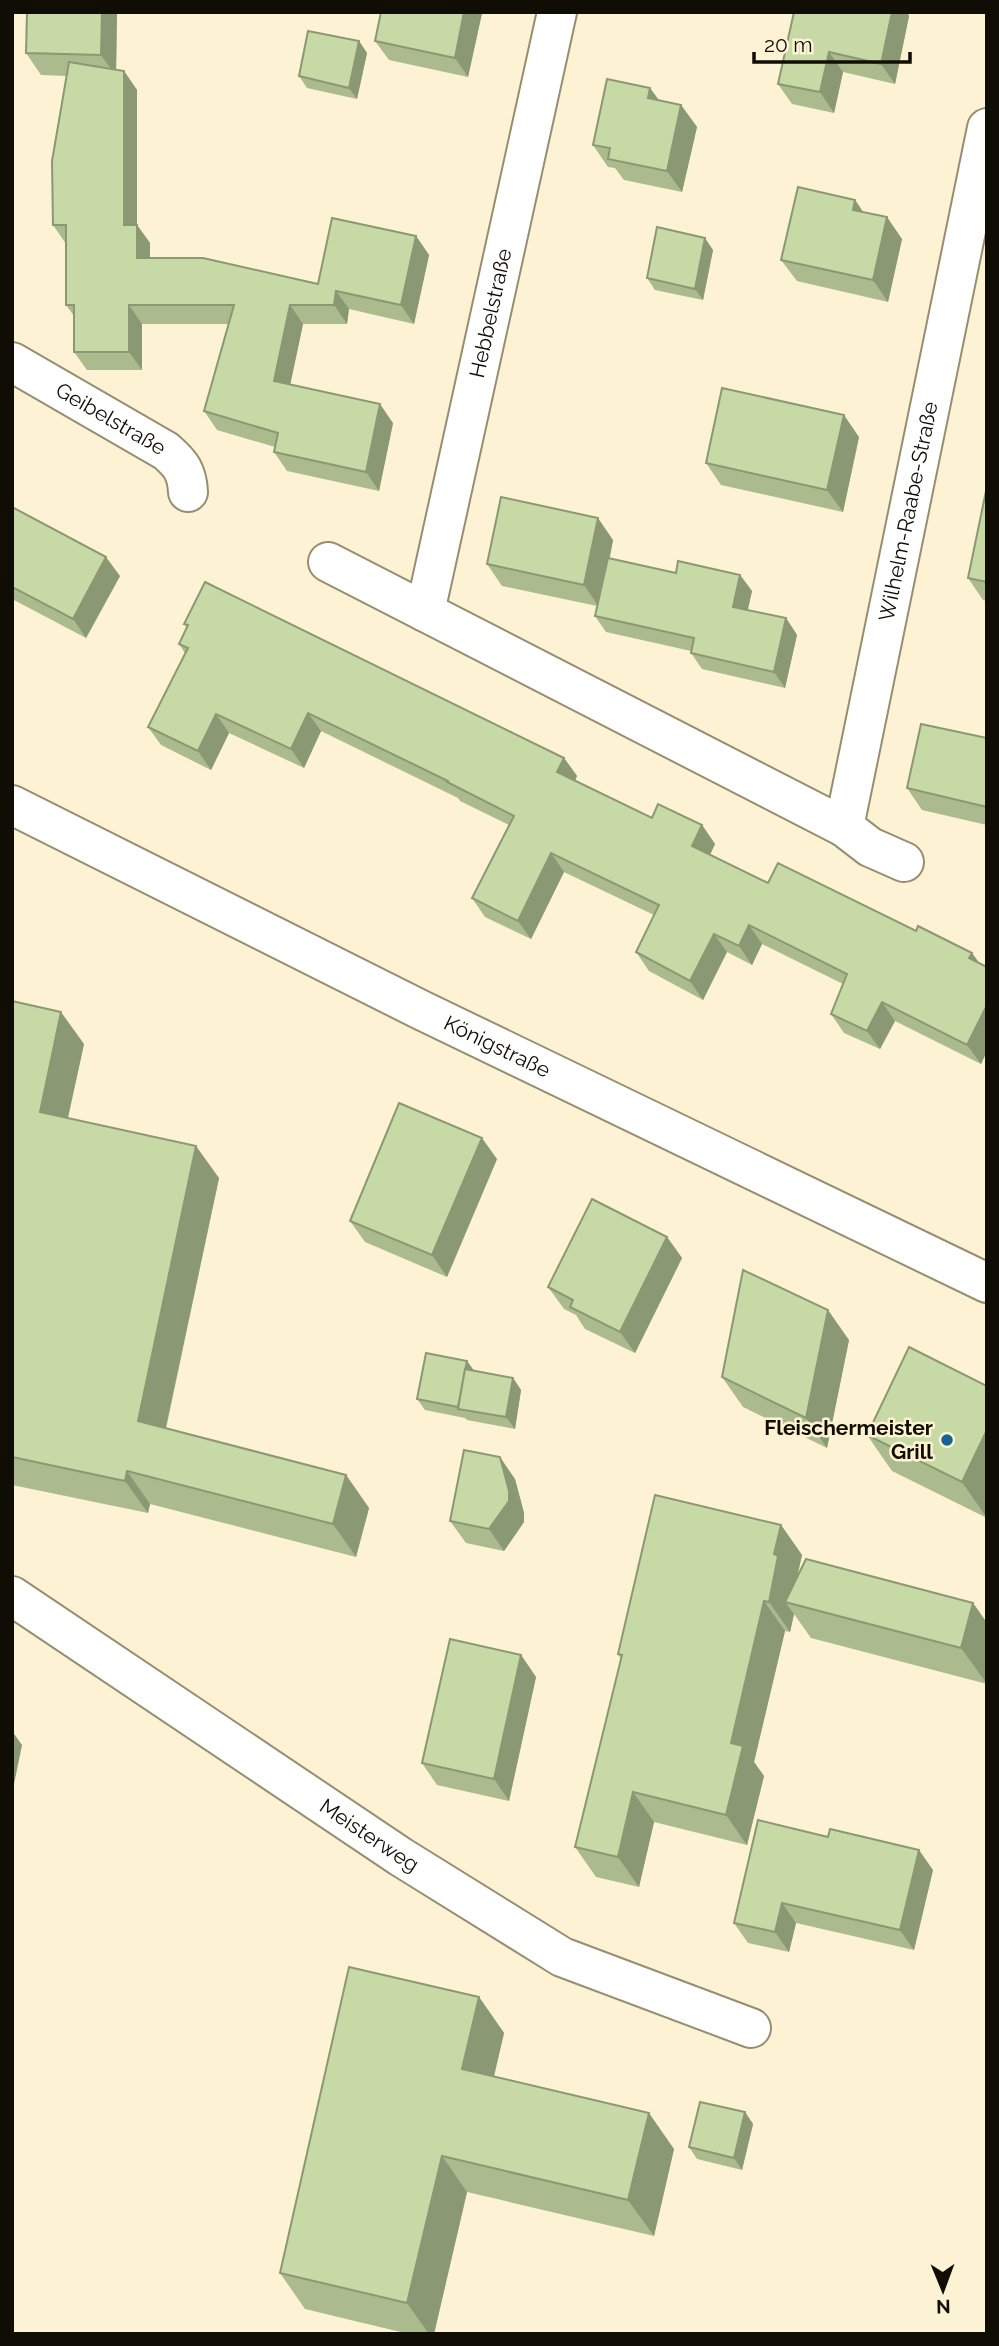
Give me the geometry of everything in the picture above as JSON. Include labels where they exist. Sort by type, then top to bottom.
[{"type":"street","name":"Hebbelstraße","points":[[425,612],[557,12]]},
{"type":"street","name":"Wilhelm-Raabe-Straße","points":[[844,827],[987,128]]},
{"type":"street","name":"Geibelstraße","points":[[12,362],[166,451],[182,465],[188,492]]},
{"type":"street","points":[[328,562],[844,827],[870,848],[904,862]]},
{"type":"street","name":"Königstraße","points":[[12,805],[421,1010],[987,1283]]},
{"type":"street","name":"Meisterweg","points":[[12,1596],[401,1857],[562,1957],[751,2028]]},
{"type":"building","points":[[27,12],[102,12],[101,55],[26,53]]},
{"type":"building","points":[[381,12],[464,12],[455,58],[375,41]]},
{"type":"building","points":[[794,12],[892,12],[881,64],[829,52],[820,92],[778,84]]},
{"type":"building","points":[[308,31],[359,41],[349,88],[299,76]]},
{"type":"building","points":[[69,62],[124,71],[124,225],[137,225],[137,258],[203,258],[318,284],[332,218],[416,236],[401,305],[336,291],[334,305],[290,305],[274,381],[380,404],[366,472],[274,452],[278,433],[204,411],[234,305],[129,305],[129,352],[74,352],[74,305],[66,305],[66,225],[53,225],[52,161]]},
{"type":"building","points":[[607,79],[650,88],[648,98],[681,105],[667,171],[608,159],[610,148],[593,145]]},
{"type":"building","points":[[798,187],[855,200],[853,210],[887,217],[873,280],[781,260]]},
{"type":"building","points":[[657,227],[705,238],[695,289],[647,278]]},
{"type":"building","points":[[722,388],[844,415],[827,490],[706,463]]},
{"type":"building","points":[[987,491],[987,582],[968,578]]},
{"type":"building","points":[[501,497],[598,518],[584,585],[487,564]]},
{"type":"building","points":[[12,507],[106,557],[73,619],[12,587]]},
{"type":"building","points":[[608,558],[676,573],[678,561],[740,575],[733,607],[786,618],[774,672],[691,653],[694,638],[595,616]]},
{"type":"building","points":[[205,582],[564,758],[557,772],[652,818],[658,804],[702,825],[692,846],[768,883],[778,863],[916,931],[918,926],[972,953],[969,958],[987,967],[987,1005],[967,1045],[882,1002],[867,1031],[831,1014],[847,974],[749,925],[739,946],[714,934],[690,981],[636,952],[659,905],[551,853],[518,921],[472,898],[514,816],[308,713],[291,749],[216,714],[198,751],[148,727],[188,648],[179,644],[188,625],[184,624]]},
{"type":"building","points":[[921,724],[987,738],[987,807],[907,788]]},
{"type":"building","points":[[12,1001],[61,1012],[40,1112],[196,1146],[138,1421],[346,1475],[333,1524],[127,1471],[125,1481],[12,1457]]},
{"type":"building","points":[[399,1103],[482,1138],[432,1255],[350,1221]]},
{"type":"building","points":[[592,1199],[667,1237],[620,1332],[570,1307],[573,1300],[548,1287]]},
{"type":"building","points":[[743,1270],[828,1310],[806,1418],[722,1377]]},
{"type":"building","points":[[909,1347],[987,1386],[987,1430],[962,1482],[867,1435]]},
{"type":"building","points":[[426,1353],[467,1361],[458,1407],[417,1399]]},
{"type":"building","points":[[465,1369],[513,1378],[506,1417],[458,1409]]},
{"type":"building","points":[[464,1450],[500,1457],[509,1501],[489,1529],[450,1521]]},
{"type":"building","points":[[655,1495],[781,1525],[774,1554],[778,1556],[769,1602],[764,1601],[731,1743],[743,1746],[726,1815],[633,1792],[618,1857],[575,1847],[622,1655],[618,1654]]},
{"type":"building","points":[[806,1559],[973,1603],[961,1648],[785,1602]]},
{"type":"building","points":[[450,1639],[521,1655],[494,1779],[422,1763]]},
{"type":"building","points":[[758,1820],[828,1837],[830,1829],[919,1850],[900,1930],[782,1903],[775,1932],[734,1923]]},
{"type":"building","points":[[349,1967],[479,1997],[462,2069],[649,2113],[628,2200],[442,2156],[407,2303],[280,2273]]},
{"type":"building","points":[[700,2102],[745,2112],[734,2158],[689,2147]]},
{"type":"place","name":"Fleischermeister Grill","points":[[947,1440]]}]
